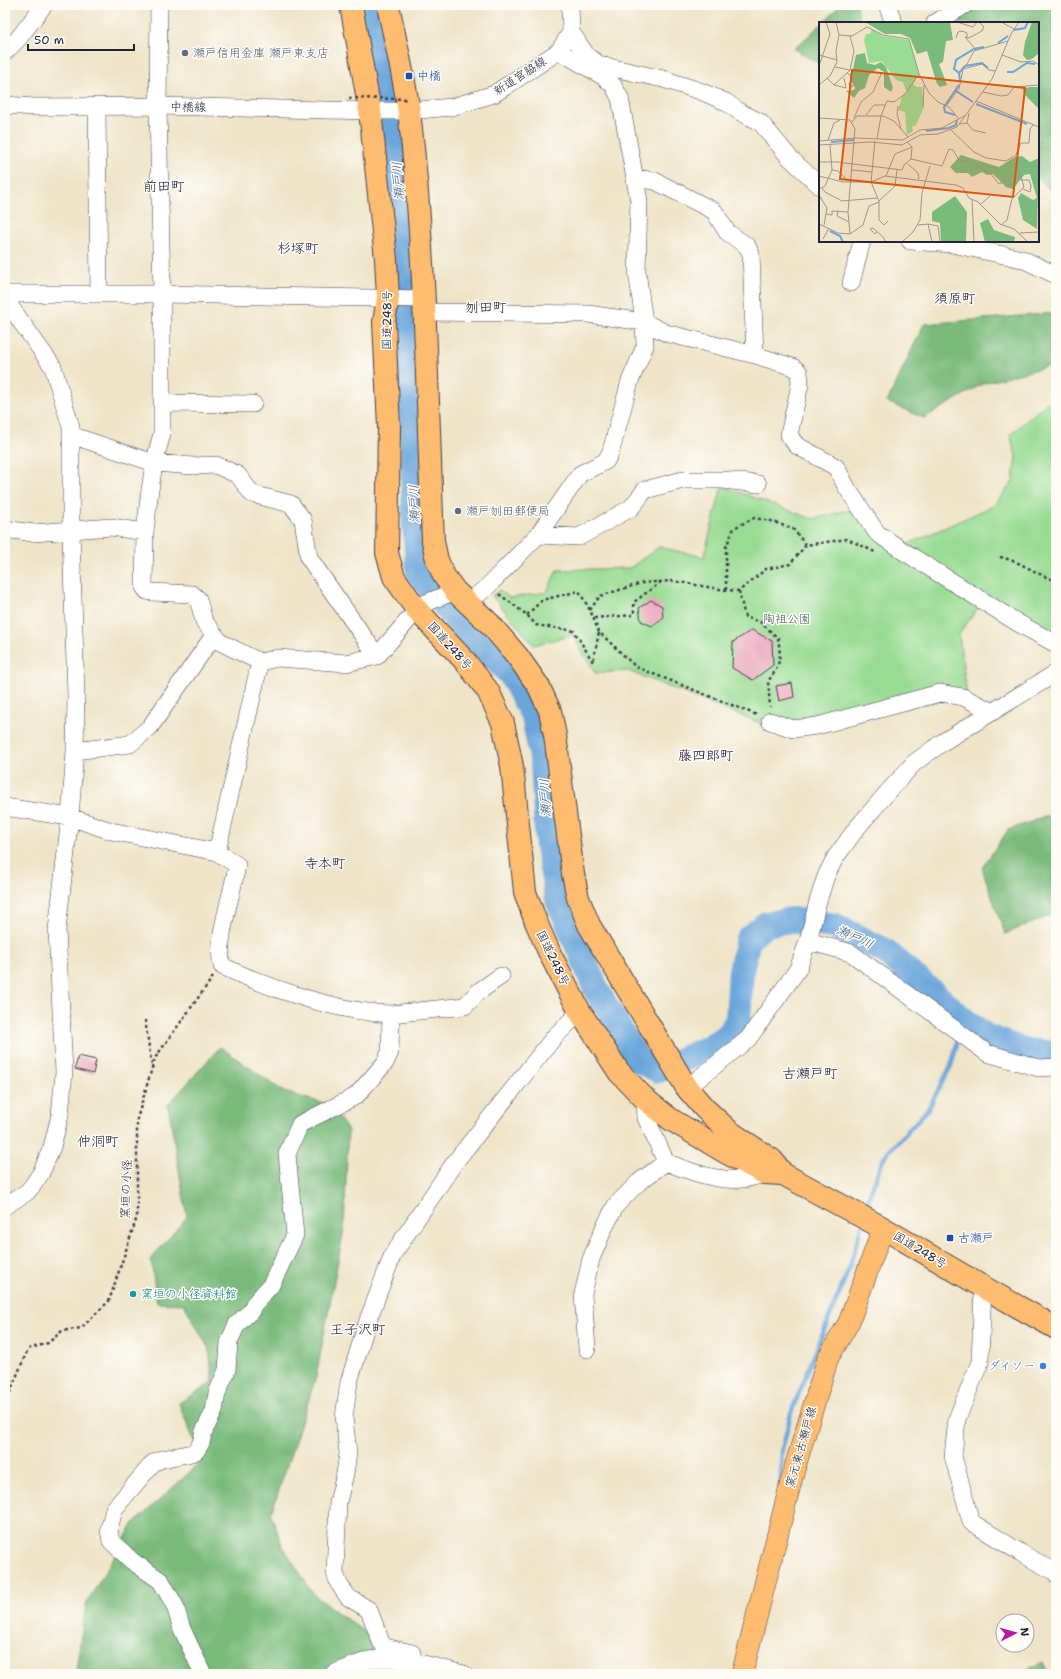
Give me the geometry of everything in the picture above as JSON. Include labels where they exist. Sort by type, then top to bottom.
[{"type":"highway","name":"国道248号","points":[[351,5],[374,111],[386,258],[392,298],[384,322],[389,435],[387,553],[394,577],[421,607],[488,691],[502,723],[513,773],[525,892],[538,928],[580,1012],[619,1072],[645,1099],[670,1120],[725,1152],[870,1221],[1056,1328]]},
{"type":"highway","name":"国道248号","points":[[388,5],[406,107],[416,188],[433,542],[437,560],[444,576],[458,596],[490,624],[518,657],[539,687],[550,711],[555,735],[573,874],[578,898],[589,925],[684,1083],[704,1108],[730,1132],[772,1160],[774,1174]]},
{"type":"main road","name":"窯元東古瀬戸線","points":[[742,1674],[794,1470],[828,1358],[849,1322],[870,1221]]},
{"type":"street","points":[[5,52],[18,39],[44,5]]},
{"type":"street","points":[[159,5],[158,106],[162,294],[162,434],[154,463],[145,532],[144,587],[147,591],[151,592],[192,594],[198,599],[204,621],[220,642],[260,662],[278,658],[346,663],[376,656],[421,607],[488,586],[538,535],[580,474],[606,460],[611,451],[630,381],[645,346],[644,322],[637,271],[639,201],[620,98],[613,85],[604,77],[560,51]]},
{"type":"street","points":[[570,5],[571,32],[587,56],[600,65],[663,79],[700,91],[726,102],[740,112],[760,122],[790,158],[819,185]]},
{"type":"street","points":[[887,5],[894,22]]},
{"type":"street","points":[[944,14],[965,5]]},
{"type":"street","name":"新道宮脇線","points":[[374,111],[406,107],[452,107],[494,94],[560,51],[571,32]]},
{"type":"street","name":"中橋線","points":[[5,105],[35,107],[158,106],[374,111]]},
{"type":"street","points":[[97,107],[99,294]]},
{"type":"street","points":[[635,178],[655,181],[714,211],[727,232],[747,246],[751,254],[755,355]]},
{"type":"street","points":[[851,283],[862,242]]},
{"type":"street","points":[[924,242],[952,244],[1022,260],[1056,275]]},
{"type":"street","points":[[5,294],[162,294],[392,298],[421,304],[588,314],[644,322],[666,333],[755,355],[793,367],[799,372],[800,384],[789,435],[796,445],[836,467],[847,488],[877,533],[903,551],[1056,644]]},
{"type":"street","points":[[5,299],[53,367],[71,427],[70,531],[76,696],[75,751],[70,817],[57,930],[64,1072],[60,1115],[52,1147],[41,1172],[27,1192],[5,1206]]},
{"type":"street","points":[[162,403],[253,404]]},
{"type":"street","points":[[71,435],[154,463],[193,466],[216,464],[238,475],[252,494],[290,504],[303,520],[309,558],[376,656]]},
{"type":"street","points":[[538,535],[579,537],[631,508],[645,490],[683,480],[723,480],[758,484]]},
{"type":"street","points":[[5,529],[33,533],[111,527],[145,532]]},
{"type":"street","points":[[75,751],[130,744],[150,727],[214,635]]},
{"type":"street","points":[[217,852],[260,662]]},
{"type":"street","points":[[684,1083],[748,1039],[798,969],[809,939],[826,876],[835,858],[856,829],[887,793],[914,764],[943,742],[1056,673]]},
{"type":"street","points":[[770,721],[793,729],[817,726],[940,693],[963,697],[993,712]]},
{"type":"street","points":[[5,807],[70,817],[111,831],[217,852],[237,865],[221,938],[219,956],[222,966],[273,987],[346,1009],[371,1014],[391,1014],[465,1006],[478,992],[501,976]]},
{"type":"street","points":[[809,939],[851,954],[987,1053],[1039,1068],[1056,1067]]},
{"type":"street","points":[[414,1662],[412,1653],[385,1647],[381,1642],[369,1610],[348,1597],[339,1584],[336,1573],[338,1502],[345,1474],[348,1453],[344,1417],[349,1382],[368,1320],[393,1254],[455,1162],[555,1036],[580,1012]]},
{"type":"street","points":[[203,1674],[182,1629],[175,1606],[161,1581],[132,1561],[111,1541],[109,1530],[114,1509],[153,1463],[162,1459],[192,1453],[196,1451],[201,1443],[204,1431],[214,1411],[217,1393],[227,1370],[229,1342],[231,1336],[237,1324],[251,1311],[254,1304],[272,1285],[295,1235],[286,1154],[300,1124],[356,1096],[385,1063],[390,1052],[391,1014]]},
{"type":"street","points":[[645,1099],[646,1118],[666,1162],[689,1172],[710,1178],[754,1178],[774,1174]]},
{"type":"street","points":[[587,1349],[583,1294],[591,1259],[604,1228],[616,1205],[639,1182],[666,1162]]},
{"type":"street","points":[[983,1287],[980,1362],[957,1419],[953,1456],[972,1522],[1056,1572],[1056,1574]]},
{"type":"street","points":[[333,1674],[371,1660],[386,1659],[414,1662],[464,1674]]},
{"type":"path","points":[[349,98],[406,107]]},
{"type":"path","points":[[726,590],[726,547],[734,528],[754,518],[770,521],[793,529],[806,545]]},
{"type":"path","points":[[590,610],[600,596],[642,583],[673,581],[740,591],[766,569],[790,564],[806,545],[847,539],[881,555]]},
{"type":"path","points":[[1000,557],[1027,566],[1044,577],[1056,581]]},
{"type":"path","points":[[594,618],[634,615],[634,602],[662,581]]},
{"type":"path","points":[[488,586],[527,614],[536,624],[574,631],[593,662],[600,632]]},
{"type":"path","points":[[527,614],[542,600],[579,591],[600,632],[636,667],[770,721],[768,681],[778,669],[781,655],[778,638],[760,622],[745,617],[740,591]]},
{"type":"path","name":"窯垣の小径","points":[[5,1404],[28,1349],[48,1343],[62,1331],[81,1328],[109,1300],[137,1217],[137,1119],[155,1058],[222,966]]},
{"type":"path","points":[[145,1020],[152,1068]]},
{"type":"green space","points":[[839,5],[857,5],[860,22],[823,22],[837,9]]},
{"type":"green space","points":[[977,5],[1027,5],[1031,9],[1048,5],[1056,5],[1056,196],[1039,179],[1039,22],[953,22]]},
{"type":"green space","points":[[819,26],[819,63],[794,49]]},
{"type":"green space","points":[[1056,313],[1056,363],[1053,365],[984,383],[924,418],[887,402],[924,324]]},
{"type":"green space","name":"陶祖公園","points":[[1056,395],[1056,640],[986,597],[959,634],[967,696],[778,730],[628,671],[595,673],[572,635],[534,645],[492,596],[499,590],[510,598],[547,592],[557,570],[630,568],[659,547],[704,557],[722,486],[813,519],[854,509],[895,550],[993,506],[1013,482],[1016,455],[1010,435]]},
{"type":"green space","points":[[1056,813],[1056,913],[1005,934],[982,868],[1008,830]]},
{"type":"green space","points":[[220,1047],[284,1092],[330,1105],[348,1131],[344,1229],[316,1377],[271,1514],[282,1545],[314,1595],[372,1638],[383,1674],[81,1674],[76,1670],[86,1604],[134,1523],[202,1461],[179,1403],[213,1382],[209,1349],[184,1304],[157,1303],[151,1259],[187,1217],[168,1105]]},
{"type":"green space","points":[[1043,1662],[1048,1674],[1018,1674]]},
{"type":"building","points":[[651,600],[662,606],[663,618],[652,626],[641,621],[639,608]]},
{"type":"building","points":[[752,630],[772,641],[773,665],[753,680],[732,668],[733,642]]},
{"type":"building","points":[[792,683],[794,697],[779,701],[776,686]]},
{"type":"building","points":[[78,1056],[96,1060],[93,1074],[75,1069]]},
{"type":"waterway","name":"瀬戸川","points":[[366,5],[395,145],[408,321],[415,526],[419,573],[464,629],[511,674],[534,717],[543,763],[548,847],[558,900],[597,991],[637,1059],[659,1070],[710,1047],[729,1035],[738,1019],[741,971],[748,939],[766,924],[791,920],[835,926],[885,951],[964,1020],[987,1037],[1026,1051],[1056,1054]]},
{"type":"waterway","points":[[961,1030],[964,1020]]},
{"type":"waterway","points":[[865,1211],[884,1157],[928,1109],[951,1066],[959,1037]]},
{"type":"waterway","points":[[780,1486],[782,1450],[791,1413],[850,1266],[862,1224]]},
{"type":"place","name":"瀬戸信用金庫 瀬戸東支店","points":[[185,53]]},
{"type":"place","name":"中橋","points":[[409,76]]},
{"type":"place","name":"瀬戸刎田郵便局","points":[[458,511]]},
{"type":"place","name":"古瀬戸","points":[[950,1238]]},
{"type":"place","name":"窯垣の小径資料館","points":[[133,1294]]},
{"type":"place","name":"ダイソー","points":[[1043,1366]]},
{"type":"district","name":"前田町","points":[[164,186]]},
{"type":"district","name":"杉塚町","points":[[298,248]]},
{"type":"district","name":"須原町","points":[[955,298]]},
{"type":"district","name":"刎田町","points":[[486,307]]},
{"type":"district","name":"藤四郎町","points":[[706,755]]},
{"type":"district","name":"寺本町","points":[[325,863]]},
{"type":"district","name":"古瀬戸町","points":[[810,1073]]},
{"type":"district","name":"仲洞町","points":[[98,1141]]},
{"type":"district","name":"王子沢町","points":[[358,1329]]}]
